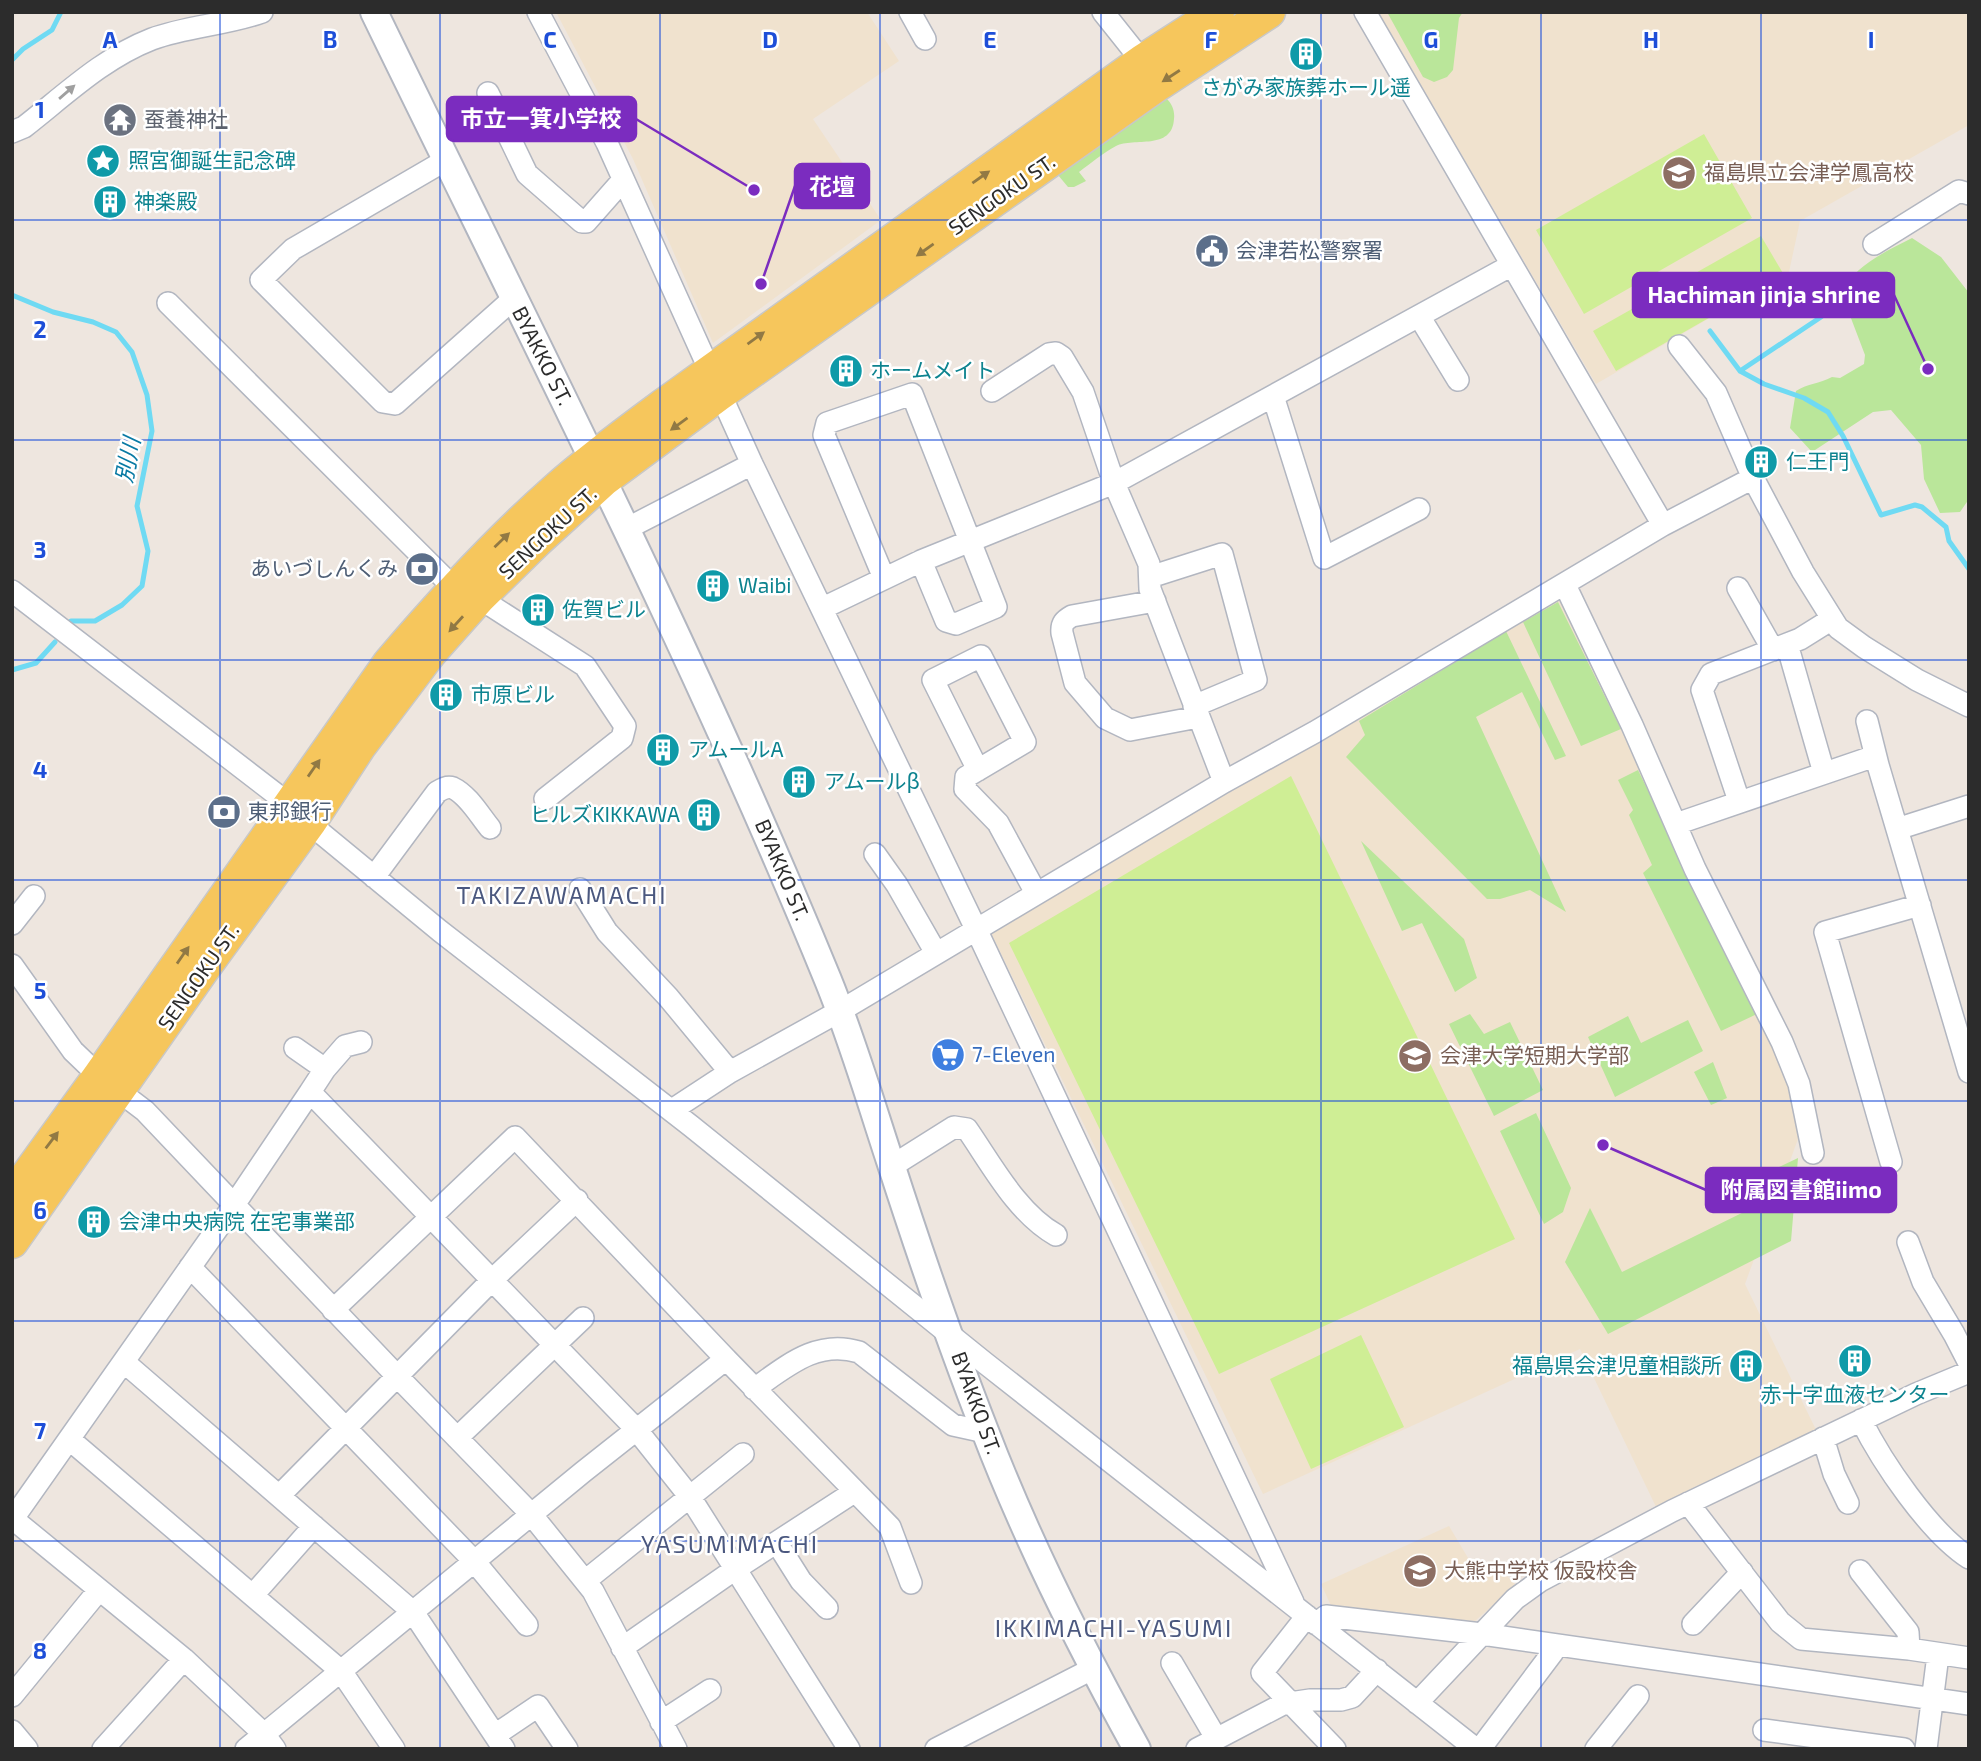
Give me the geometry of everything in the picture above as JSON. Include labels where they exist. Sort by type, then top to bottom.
[{"type":"main road","name":"SENGOKU ST.","points":[[12,1196],[202,971],[300,813],[360,746],[432,652],[467,594],[598,469],[1142,61],[1218,12]]},
{"type":"main road","name":"SENGOKU ST.","points":[[715,383],[1269,12]]},
{"type":"main road","name":"SENGOKU ST.","points":[[12,1242],[109,1084]]},
{"type":"street","points":[[12,132],[24,127],[89,73],[152,39],[243,19],[262,12]]},
{"type":"street","name":"BYAKKO ST.","points":[[374,12],[598,469],[739,770],[840,1011],[985,1432],[1045,1572],[1138,1749]]},
{"type":"street","points":[[538,12],[596,120],[752,464],[1306,1616]]},
{"type":"street","points":[[911,12],[925,39]]},
{"type":"street","points":[[1103,12],[1142,61]]},
{"type":"street","points":[[1365,12],[1663,526]]},
{"type":"street","points":[[488,93],[527,174],[582,222],[586,222],[623,180]]},
{"type":"street","points":[[446,160],[293,249],[261,280],[383,402],[395,404],[513,299]]},
{"type":"street","points":[[1874,244],[1959,191],[1969,194]]},
{"type":"street","points":[[823,608],[921,561],[1114,483],[1511,265]]},
{"type":"street","points":[[168,303],[467,594],[585,666],[625,726],[622,738],[545,799]]},
{"type":"street","points":[[1419,316],[1458,380]]},
{"type":"street","points":[[1679,346],[1716,393],[1754,478],[1803,572],[1838,628],[1917,680],[1969,706]]},
{"type":"street","points":[[992,391],[1049,354],[1055,353],[1062,357],[1083,392],[1114,483],[1149,564],[1150,589],[1224,782]]},
{"type":"street","points":[[884,578],[824,435],[827,423],[912,394],[996,607],[956,624],[946,621],[921,561]]},
{"type":"street","points":[[1273,396],[1324,558],[1419,509]]},
{"type":"street","points":[[626,528],[752,464]]},
{"type":"street","points":[[672,1110],[730,1072],[840,1011],[1224,782],[1302,740],[1663,526],[1754,478]]},
{"type":"street","points":[[1150,576],[1222,554],[1256,680],[1196,712],[1130,730],[1105,718],[1075,683],[1062,625],[1072,616],[1155,601]]},
{"type":"street","points":[[1565,585],[1632,725],[1695,869],[1782,1042],[1799,1084],[1814,1153]]},
{"type":"street","points":[[1738,588],[1780,647],[1824,773]]},
{"type":"street","points":[[12,591],[300,813],[374,877],[672,1110],[1306,1616],[1478,1749],[1553,1652]]},
{"type":"street","points":[[1739,801],[1702,690],[1711,674],[1800,639],[1832,619]]},
{"type":"street","points":[[978,770],[933,680],[981,656],[1025,742],[978,770],[966,777],[965,789],[998,823],[1036,893]]},
{"type":"street","points":[[1867,721],[1969,1072]]},
{"type":"street","points":[[1676,824],[1875,756]]},
{"type":"street","points":[[374,877],[437,792],[445,788],[452,788],[464,797],[490,828]]},
{"type":"street","points":[[1897,829],[1968,808]]},
{"type":"street","points":[[875,853],[897,885],[936,953]]},
{"type":"street","points":[[580,889],[607,932],[668,997],[730,1072]]},
{"type":"street","points":[[12,924],[34,897]]},
{"type":"street","points":[[1891,1162],[1825,932],[1920,905]]},
{"type":"street","points":[[12,965],[72,1051],[145,1111],[531,1514],[593,1591],[676,1749]]},
{"type":"street","points":[[270,1741],[184,1659],[13,1519],[234,1205],[325,1069],[345,1046],[361,1042]]},
{"type":"street","points":[[295,1048],[325,1069]]},
{"type":"street","points":[[310,1092],[636,1429],[690,1497],[849,1749]]},
{"type":"street","points":[[892,1166],[954,1128],[967,1129],[1009,1190],[1042,1227],[1056,1235]]},
{"type":"street","points":[[333,1310],[515,1137],[754,1389],[890,1527],[911,1583]]},
{"type":"street","points":[[279,1496],[396,1375],[577,1200]]},
{"type":"street","points":[[1908,1242],[1923,1282],[1969,1363]]},
{"type":"street","points":[[190,1267],[474,1561],[527,1625]]},
{"type":"street","points":[[457,1438],[583,1318]]},
{"type":"street","points":[[754,1389],[798,1359],[828,1348],[843,1347],[859,1352],[953,1425],[985,1432]]},
{"type":"street","points":[[246,1749],[270,1741],[341,1671],[531,1514],[726,1359]]},
{"type":"street","points":[[124,1362],[413,1612],[499,1742],[538,1706],[568,1749]]},
{"type":"street","points":[[1417,1703],[1515,1599],[1540,1581],[1688,1503],[1861,1420],[1969,1372]]},
{"type":"street","points":[[1861,1420],[1877,1453],[1902,1487],[1936,1528],[1959,1552],[1969,1558]]},
{"type":"street","points":[[1823,1438],[1834,1474],[1848,1503]]},
{"type":"street","points":[[69,1439],[341,1671],[394,1749]]},
{"type":"street","points":[[585,1581],[743,1454]]},
{"type":"street","points":[[622,1648],[734,1570],[854,1492]]},
{"type":"street","points":[[1688,1503],[1780,1622],[1801,1639],[1909,1649],[1969,1658]]},
{"type":"street","points":[[253,1595],[314,1526]]},
{"type":"street","points":[[777,1543],[801,1581],[827,1608]]},
{"type":"street","points":[[1860,1571],[1908,1632],[1909,1649]]},
{"type":"street","points":[[1693,1624],[1742,1572]]},
{"type":"street","points":[[12,1696],[99,1590]]},
{"type":"street","points":[[1306,1616],[1482,1634],[1969,1704]]},
{"type":"street","points":[[1306,1616],[1262,1672],[1335,1749]]},
{"type":"street","points":[[1926,1749],[1938,1655]]},
{"type":"street","points":[[103,1749],[184,1659]]},
{"type":"street","points":[[1172,1663],[1216,1738]]},
{"type":"street","points":[[936,1749],[972,1741],[1094,1668]]},
{"type":"street","points":[[1197,1749],[1283,1704],[1353,1697],[1377,1670]]},
{"type":"street","points":[[661,1722],[710,1690]]},
{"type":"street","points":[[1596,1749],[1638,1696]]},
{"type":"street","points":[[1764,1730],[1904,1749]]},
{"type":"street","points":[[12,1731],[27,1749]]},
{"type":"shaded area","points":[[556,12],[867,12],[899,61],[813,119],[881,220],[713,343],[633,159]]},
{"type":"shaded area","name":"福島県立会津学鳳高校","points":[[1378,12],[1969,12],[1969,125],[1800,221],[1789,272],[1596,384]]},
{"type":"shaded area","name":"会津大学短期大学部","points":[[1562,593],[1790,1083],[1802,1128],[1745,1284],[1819,1436],[1658,1511],[1580,1349],[1263,1494],[991,933]]},
{"type":"shaded area","name":"大熊中学校 仮設校舎","points":[[1449,1526],[1474,1568],[1505,1574],[1516,1585],[1475,1621],[1334,1612],[1321,1584]]},
{"type":"green space","points":[[1387,12],[1463,12],[1459,18],[1453,70],[1447,77],[1434,82],[1423,77]]},
{"type":"green space","points":[[1167,99],[1173,108],[1174,116],[1172,129],[1167,135],[1151,141],[1116,146],[1079,172],[1086,181],[1074,187],[1068,187],[1058,175]]},
{"type":"green space","points":[[1704,134],[1752,218],[1584,314],[1536,230]]},
{"type":"green space","points":[[1761,236],[1784,275],[1616,371],[1593,331]]},
{"type":"green space","points":[[1912,238],[1941,257],[1969,293],[1969,499],[1960,512],[1940,513],[1924,479],[1921,445],[1891,410],[1873,412],[1812,452],[1790,428],[1796,391],[1832,377],[1840,378],[1864,364],[1865,355],[1841,292],[1854,274],[1863,267]]},
{"type":"green space","points":[[1558,602],[1621,729],[1581,746],[1523,622]]},
{"type":"green space","points":[[1506,631],[1566,756],[1555,760],[1522,692],[1476,717],[1566,912],[1530,890],[1500,899],[1487,899],[1346,757],[1365,735],[1359,721]]},
{"type":"green space","points":[[1638,770],[1757,1014],[1721,1031],[1643,873],[1652,865],[1629,815],[1633,810],[1618,780]]},
{"type":"green space","points":[[1291,776],[1515,1239],[1219,1374],[1009,943]]},
{"type":"green space","points":[[1361,841],[1464,939],[1477,978],[1455,992],[1422,923],[1402,931]]},
{"type":"green space","points":[[1470,1014],[1484,1034],[1510,1022],[1543,1090],[1494,1116],[1449,1024]]},
{"type":"green space","points":[[1628,1016],[1641,1043],[1688,1020],[1703,1051],[1615,1097],[1588,1037]]},
{"type":"green space","points":[[1713,1062],[1727,1098],[1711,1105],[1694,1072]]},
{"type":"green space","points":[[1536,1113],[1571,1188],[1563,1212],[1544,1224],[1500,1131]]},
{"type":"green space","points":[[1798,1158],[1791,1241],[1608,1334],[1565,1262],[1590,1208],[1622,1272],[1754,1207],[1760,1176]]},
{"type":"green space","points":[[1361,1335],[1404,1427],[1311,1469],[1270,1379]]},
{"type":"waterway","name":"別川","points":[[12,60],[23,49],[52,30],[61,12]]},
{"type":"waterway","name":"別川","points":[[12,295],[53,312],[93,322],[116,332],[132,352],[147,395],[152,431],[137,506],[148,551],[142,586],[122,605],[95,621],[71,621]]},
{"type":"waterway","points":[[1740,371],[1821,317]]},
{"type":"waterway","points":[[1710,331],[1740,371],[1764,384],[1804,398],[1828,412],[1843,436],[1881,515],[1915,505],[1922,507],[1946,527],[1949,541],[1969,569]]},
{"type":"waterway","points":[[12,670],[36,663],[55,642]]},
{"type":"place","name":"さがみ家族葬ホール遥","points":[[1306,54]]},
{"type":"place","name":"蚕養神社","points":[[120,120]]},
{"type":"place","name":"照宮御誕生記念碑","points":[[103,161]]},
{"type":"place","name":"福島県立会津学鳳高校","points":[[1679,173]]},
{"type":"place","name":"市立一箕小学校","points":[[754,190]]},
{"type":"place","name":"神楽殿","points":[[110,202]]},
{"type":"place","name":"会津若松警察署","points":[[1212,251]]},
{"type":"place","name":"花壇","points":[[761,284]]},
{"type":"place","name":"Hachiman jinja shrine","points":[[1928,369]]},
{"type":"place","name":"ホームメイト","points":[[846,371]]},
{"type":"place","name":"仁王門","points":[[1761,462]]},
{"type":"place","name":"あいづしんくみ","points":[[422,569]]},
{"type":"place","name":"Waibi","points":[[713,586]]},
{"type":"place","name":"佐賀ビル","points":[[538,610]]},
{"type":"place","name":"市原ビル","points":[[446,695]]},
{"type":"place","name":"アムールA","points":[[663,750]]},
{"type":"place","name":"アムールβ","points":[[799,782]]},
{"type":"place","name":"東邦銀行","points":[[224,812]]},
{"type":"place","name":"ヒルズKIKKAWA","points":[[704,815]]},
{"type":"place","name":"7-Eleven","points":[[948,1055]]},
{"type":"place","name":"会津大学短期大学部","points":[[1415,1056]]},
{"type":"place","name":"附属図書館iimo","points":[[1603,1145]]},
{"type":"place","name":"会津中央病院 在宅事業部","points":[[94,1222]]},
{"type":"place","name":"赤十字血液センター","points":[[1855,1361]]},
{"type":"place","name":"福島県会津児童相談所","points":[[1746,1366]]},
{"type":"place","name":"大熊中学校 仮設校舎","points":[[1420,1571]]},
{"type":"district","name":"TAKIZAWAMACHI","points":[[562,896]]},
{"type":"district","name":"YASUMIMACHI","points":[[730,1545]]},
{"type":"district","name":"IKKIMACHI-YASUMI","points":[[1114,1629]]}]
